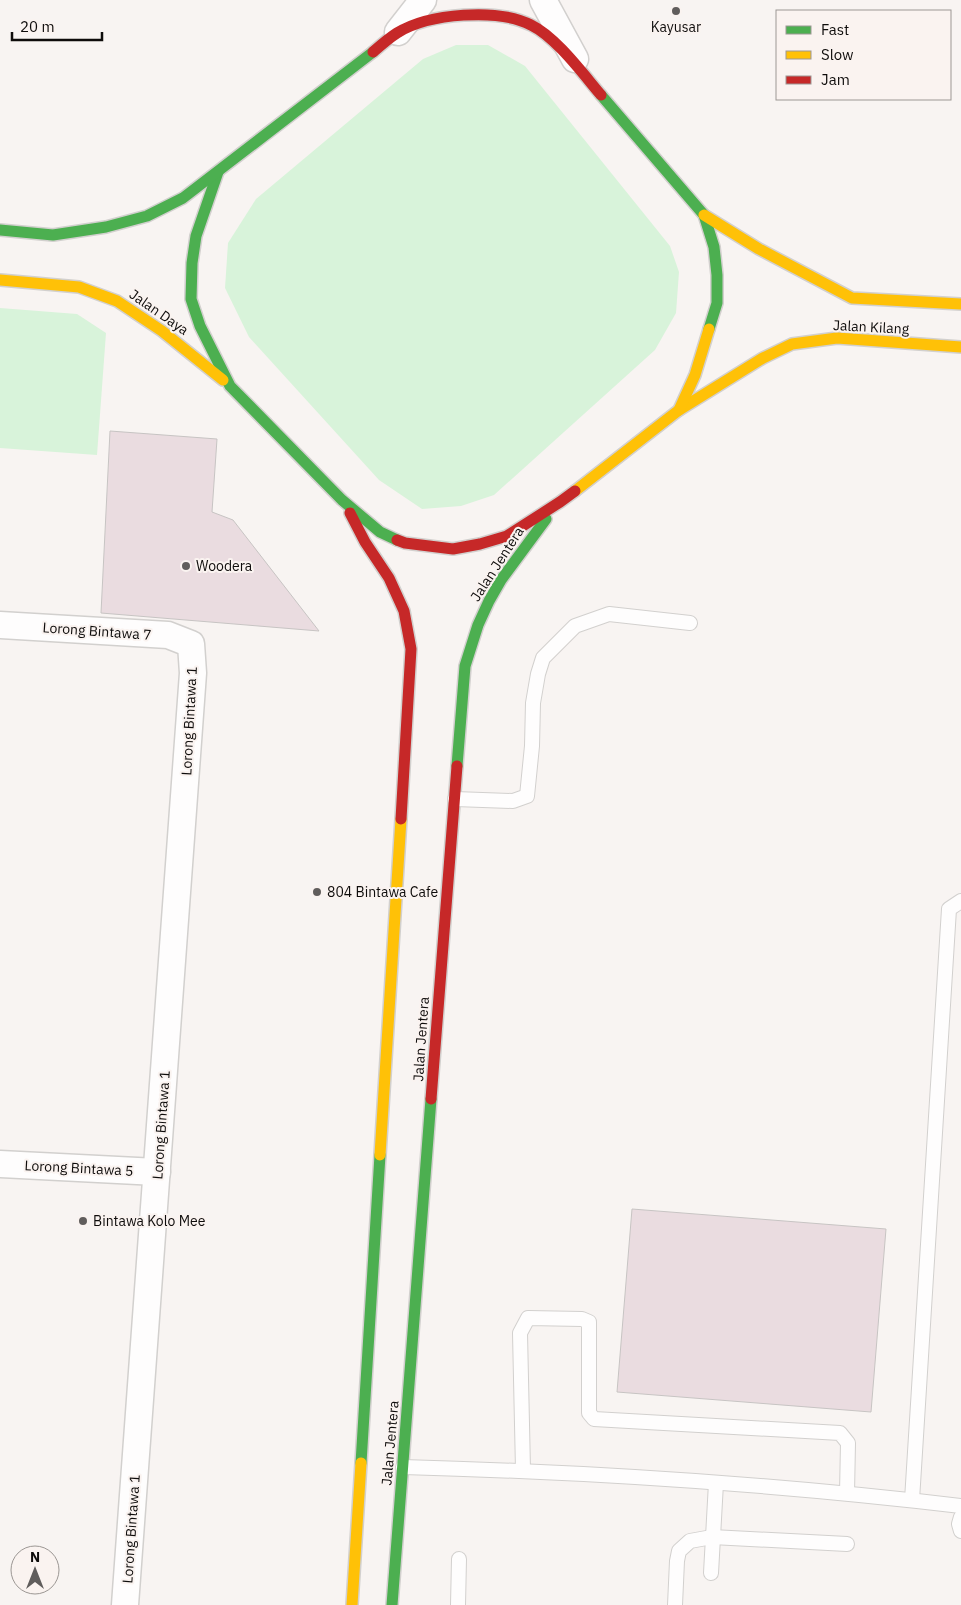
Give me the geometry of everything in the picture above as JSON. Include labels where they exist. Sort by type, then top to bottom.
[{"type":"street","points":[[0,230],[52,235],[106,227],[147,216],[183,198],[398,32],[423,0]]},
{"type":"street","points":[[543,0],[586,78]]},
{"type":"street","points":[[398,32],[435,18],[473,15],[507,17],[532,25],[558,46],[704,215],[714,247],[717,303],[695,374],[679,410]]},
{"type":"street","points":[[218,172],[196,236],[192,264],[191,299],[200,326],[230,386],[342,500],[380,532],[405,543],[453,549],[507,536],[560,502]]},
{"type":"street","name":"Jalan Kilang","points":[[704,215],[759,249],[852,298],[961,304]]},
{"type":"street","name":"Jalan Daya","points":[[0,280],[79,287],[117,301],[162,331],[230,386]]},
{"type":"street","name":"Jalan Kilang","points":[[560,502],[679,410],[763,358],[792,344],[837,338],[961,347]]},
{"type":"street","name":"Jalan Jentera","points":[[342,500],[365,542],[389,578],[401,602],[411,649],[352,1605]]},
{"type":"street","name":"Jalan Jentera","points":[[392,1605],[465,666],[477,628],[494,593],[524,548],[560,502]]},
{"type":"street","name":"Lorong Bintawa 7","points":[[0,625],[168,635],[191,644]]},
{"type":"street","name":"Lorong Bintawa 1","points":[[125,1605],[193,673],[191,644]]},
{"type":"street","name":"Lorong Bintawa 5","points":[[0,1164],[157,1172]]},
{"type":"lane","points":[[455,798],[513,800],[527,796],[532,746],[533,703],[538,674],[543,658],[574,626],[610,614],[690,622]]},
{"type":"lane","points":[[912,1500],[949,909],[961,901]]},
{"type":"lane","points":[[523,1470],[520,1333],[528,1318],[582,1319],[589,1322],[589,1414],[594,1420],[840,1433],[848,1443],[847,1493]]},
{"type":"lane","points":[[403,1466],[523,1470],[716,1483],[847,1493],[961,1506]]},
{"type":"lane","points":[[711,1573],[716,1483]]},
{"type":"lane","points":[[961,1517],[959,1524],[961,1531]]},
{"type":"lane","points":[[675,1605],[679,1551],[690,1541],[712,1538],[847,1544]]},
{"type":"lane","points":[[458,1605],[459,1559]]},
{"type":"green space","points":[[456,45],[488,45],[525,66],[670,246],[679,272],[676,313],[655,350],[494,495],[461,506],[422,509],[379,480],[249,337],[225,288],[228,243],[256,199],[423,59]]},
{"type":"green space","points":[[0,308],[77,314],[106,333],[97,455],[0,448]]},
{"type":"building","name":"Woodera","points":[[110,431],[217,439],[212,512],[233,520],[319,631],[101,613]]},
{"type":"building","points":[[632,1209],[886,1229],[871,1412],[617,1392]]},
{"type":"traffic: fast","points":[[0,230],[53,235],[106,227],[147,216],[183,198],[373,52]]},
{"type":"traffic: fast","points":[[601,95],[704,215],[714,247],[717,275],[717,303],[709,329]]},
{"type":"traffic: fast","points":[[218,172],[196,236],[192,263],[191,299],[200,326],[230,386],[342,500],[380,532],[397,540]]},
{"type":"traffic: fast","points":[[457,766],[465,666],[478,625],[501,580],[546,519]]},
{"type":"traffic: fast","points":[[392,1605],[431,1099]]},
{"type":"traffic: fast","points":[[361,1463],[380,1155]]},
{"type":"traffic: slow","points":[[704,215],[759,249],[852,298],[961,304]]},
{"type":"traffic: slow","points":[[0,280],[79,287],[117,301],[162,331],[223,380]]},
{"type":"traffic: slow","points":[[575,491],[679,410],[695,375],[709,329]]},
{"type":"traffic: slow","points":[[679,410],[763,358],[792,344],[837,338],[961,347]]},
{"type":"traffic: slow","points":[[380,1155],[401,819]]},
{"type":"traffic: slow","points":[[352,1605],[361,1463]]},
{"type":"traffic: jam","points":[[373,52],[397,33],[427,21],[464,15],[501,16],[531,25],[550,38],[601,95]]},
{"type":"traffic: jam","points":[[397,540],[405,543],[453,549],[480,544],[507,536],[575,491]]},
{"type":"traffic: jam","points":[[350,513],[365,542],[389,578],[404,611],[411,649],[401,819]]},
{"type":"traffic: jam","points":[[431,1099],[457,766]]},
{"type":"place","name":"Kayusar","points":[[676,11]]},
{"type":"place","name":"Woodera","points":[[186,566]]},
{"type":"place","name":"804 Bintawa Cafe","points":[[317,892]]},
{"type":"place","name":"Bintawa Kolo Mee","points":[[83,1221]]}]
